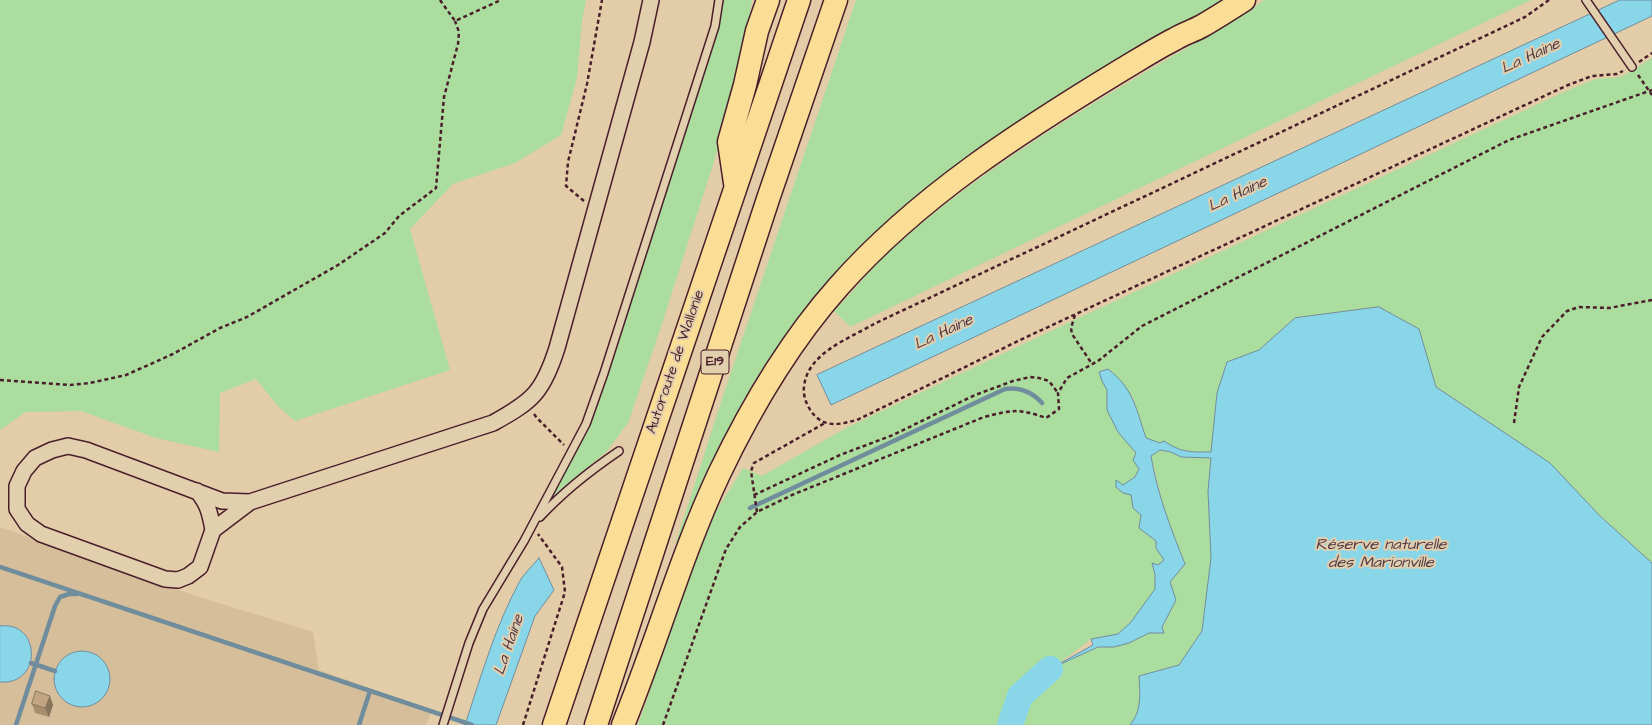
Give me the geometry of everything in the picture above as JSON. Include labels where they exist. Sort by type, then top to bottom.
[{"type":"highway","points":[[757,31],[758,0]]},
{"type":"highway","points":[[736,186],[729,142],[745,85],[757,31],[768,0]]},
{"type":"highway","name":"Autoroute de Wallonie","points":[[554,725],[799,0]]},
{"type":"highway","name":"E19","points":[[596,725],[763,214],[836,0]]},
{"type":"highway","points":[[624,725],[701,515],[719,474],[743,427],[794,342],[839,286],[895,230],[974,166],[1032,126],[1122,70],[1175,39],[1202,26],[1244,0]]},
{"type":"street","points":[[213,530],[250,502],[493,423],[515,411],[530,400],[541,387],[549,372],[596,209],[642,42],[651,0]]},
{"type":"street","points":[[197,491],[207,502],[213,530],[200,567],[188,576],[178,580],[165,579],[41,534],[27,524],[17,509],[17,486],[24,471],[36,458],[52,450],[68,446],[86,450],[197,491],[222,501],[250,502]]},
{"type":"lane","points":[[443,723],[469,643],[483,608],[532,526],[586,424],[604,373],[707,52],[719,0]]},
{"type":"lane","points":[[1586,0],[1624,57],[1632,66]]},
{"type":"lane","points":[[532,526],[549,507],[619,451]]},
{"type":"path","points":[[0,380],[70,385],[90,383],[126,375],[173,354],[220,328],[247,317],[338,265],[385,234],[399,216],[436,188],[444,97],[458,44],[459,32],[455,21],[440,0]]},
{"type":"path","points":[[455,21],[500,0]]},
{"type":"path","points":[[596,209],[574,194],[566,186],[568,162],[587,84],[602,0]]},
{"type":"path","points":[[1549,0],[1525,17],[889,317],[834,347],[818,359],[807,374],[803,388],[808,408],[814,416],[825,423],[839,424],[857,420],[1075,314],[1568,85],[1592,76],[1617,74],[1652,53]]},
{"type":"path","points":[[1632,66],[1651,91],[1652,95]]},
{"type":"path","points":[[1058,393],[1067,378],[1098,361],[1142,326],[1509,140],[1651,91]]},
{"type":"path","points":[[1514,423],[1519,387],[1542,337],[1567,311],[1579,307],[1610,308],[1652,300]]},
{"type":"path","points":[[1075,314],[1071,328],[1072,334],[1092,364]]},
{"type":"path","points":[[663,725],[726,549],[740,527],[757,512],[792,495],[984,418],[1009,411],[1027,411],[1046,418],[1059,409],[1058,393],[1049,381],[1039,378],[1030,377],[1014,381],[975,395],[893,435],[840,455],[787,481],[754,495]]},
{"type":"path","points":[[530,400],[537,418],[567,449],[566,462]]},
{"type":"path","points":[[757,512],[750,471],[754,463],[825,423]]},
{"type":"path","points":[[523,725],[565,592],[562,567],[532,526]]},
{"type":"shaded area","points":[[0,527],[193,595],[313,632],[319,670],[432,710],[426,725],[0,725]]},
{"type":"green space","points":[[0,0],[586,0],[582,21],[577,78],[561,135],[515,163],[453,184],[410,229],[450,370],[295,421],[278,406],[256,379],[220,393],[219,452],[156,438],[81,411],[26,412],[0,430]]},
{"type":"green space","points":[[721,0],[752,0],[719,146],[660,330],[628,423],[607,451],[551,498],[589,425]]},
{"type":"green space","points":[[856,0],[1223,0],[1090,81],[813,303],[682,545],[676,542],[722,399]]},
{"type":"green space","points":[[1264,0],[1531,0],[850,327],[834,311],[875,265],[890,251],[931,216],[974,183],[1063,122],[1249,11]]},
{"type":"green space","points":[[1652,58],[1652,563],[1600,516],[1477,416],[1436,387],[1419,329],[1378,307],[1295,318],[1259,350],[1227,362],[1217,393],[1212,452],[1182,450],[1164,441],[1160,443],[1146,438],[1133,397],[1102,381],[1107,390],[1108,410],[1118,432],[1136,453],[1139,469],[1135,477],[1123,485],[1116,481],[1123,493],[1131,495],[1133,508],[1141,515],[1139,528],[1156,541],[1156,548],[1165,560],[1158,565],[1152,563],[1155,574],[1155,589],[1150,597],[1149,618],[1118,624],[1131,622],[1118,634],[1091,639],[1053,668],[1098,647],[1114,647],[1129,643],[1162,627],[1176,600],[1170,582],[1185,564],[1163,505],[1151,456],[1160,450],[1171,452],[1181,457],[1211,457],[1208,491],[1211,558],[1202,631],[1179,665],[1139,676],[1140,696],[1137,714],[1130,725],[638,725],[689,577],[715,513],[743,468],[762,476],[844,429],[1055,329],[1564,92],[1596,79],[1621,77]]},
{"type":"water","name":"La Haine","points":[[1620,0],[1652,0],[1652,16],[831,405],[817,375]]},
{"type":"water","name":"Réserve naturelle des Marionville","points":[[1379,307],[1419,329],[1436,387],[1550,463],[1600,516],[1652,563],[1652,725],[1130,725],[1137,714],[1140,696],[1139,676],[1179,665],[1202,631],[1211,558],[1208,491],[1211,458],[1181,457],[1171,452],[1160,450],[1151,456],[1157,484],[1165,511],[1185,564],[1170,582],[1176,600],[1162,627],[1164,633],[1149,633],[1129,643],[1114,647],[1098,647],[1050,669],[1093,645],[1091,639],[1118,634],[1131,622],[1155,589],[1155,574],[1152,563],[1158,565],[1164,560],[1156,548],[1156,541],[1139,528],[1141,515],[1133,508],[1131,495],[1123,493],[1116,487],[1116,480],[1123,485],[1135,477],[1139,469],[1133,460],[1136,453],[1118,432],[1107,410],[1107,390],[1099,372],[1108,369],[1124,384],[1133,400],[1146,438],[1160,443],[1164,441],[1181,450],[1211,452],[1217,393],[1227,362],[1259,350],[1295,318]]},
{"type":"water","name":"La Haine","points":[[539,558],[554,590],[535,616],[496,725],[465,725],[490,650],[504,614],[521,579]]},
{"type":"water","points":[[0,626],[14,627],[23,633],[29,642],[32,653],[30,664],[24,674],[14,680],[0,682]]},
{"type":"water","points":[[82,651],[93,653],[102,659],[108,668],[110,679],[108,690],[102,699],[93,705],[82,707],[71,705],[62,699],[56,690],[54,679],[56,668],[62,659],[71,653]]},
{"type":"building","points":[[36,691],[50,696],[45,708],[32,704]]},
{"type":"waterway","points":[[750,508],[1005,389],[1025,391],[1030,393],[1042,403]]},
{"type":"waterway","points":[[0,567],[472,725]]},
{"type":"waterway","points":[[16,725],[55,606],[60,597],[69,594],[77,594]]},
{"type":"waterway","points":[[31,663],[55,671]]},
{"type":"waterway","points":[[1010,725],[1020,696],[1050,669]]},
{"type":"waterway","points":[[359,725],[370,691]]}]
